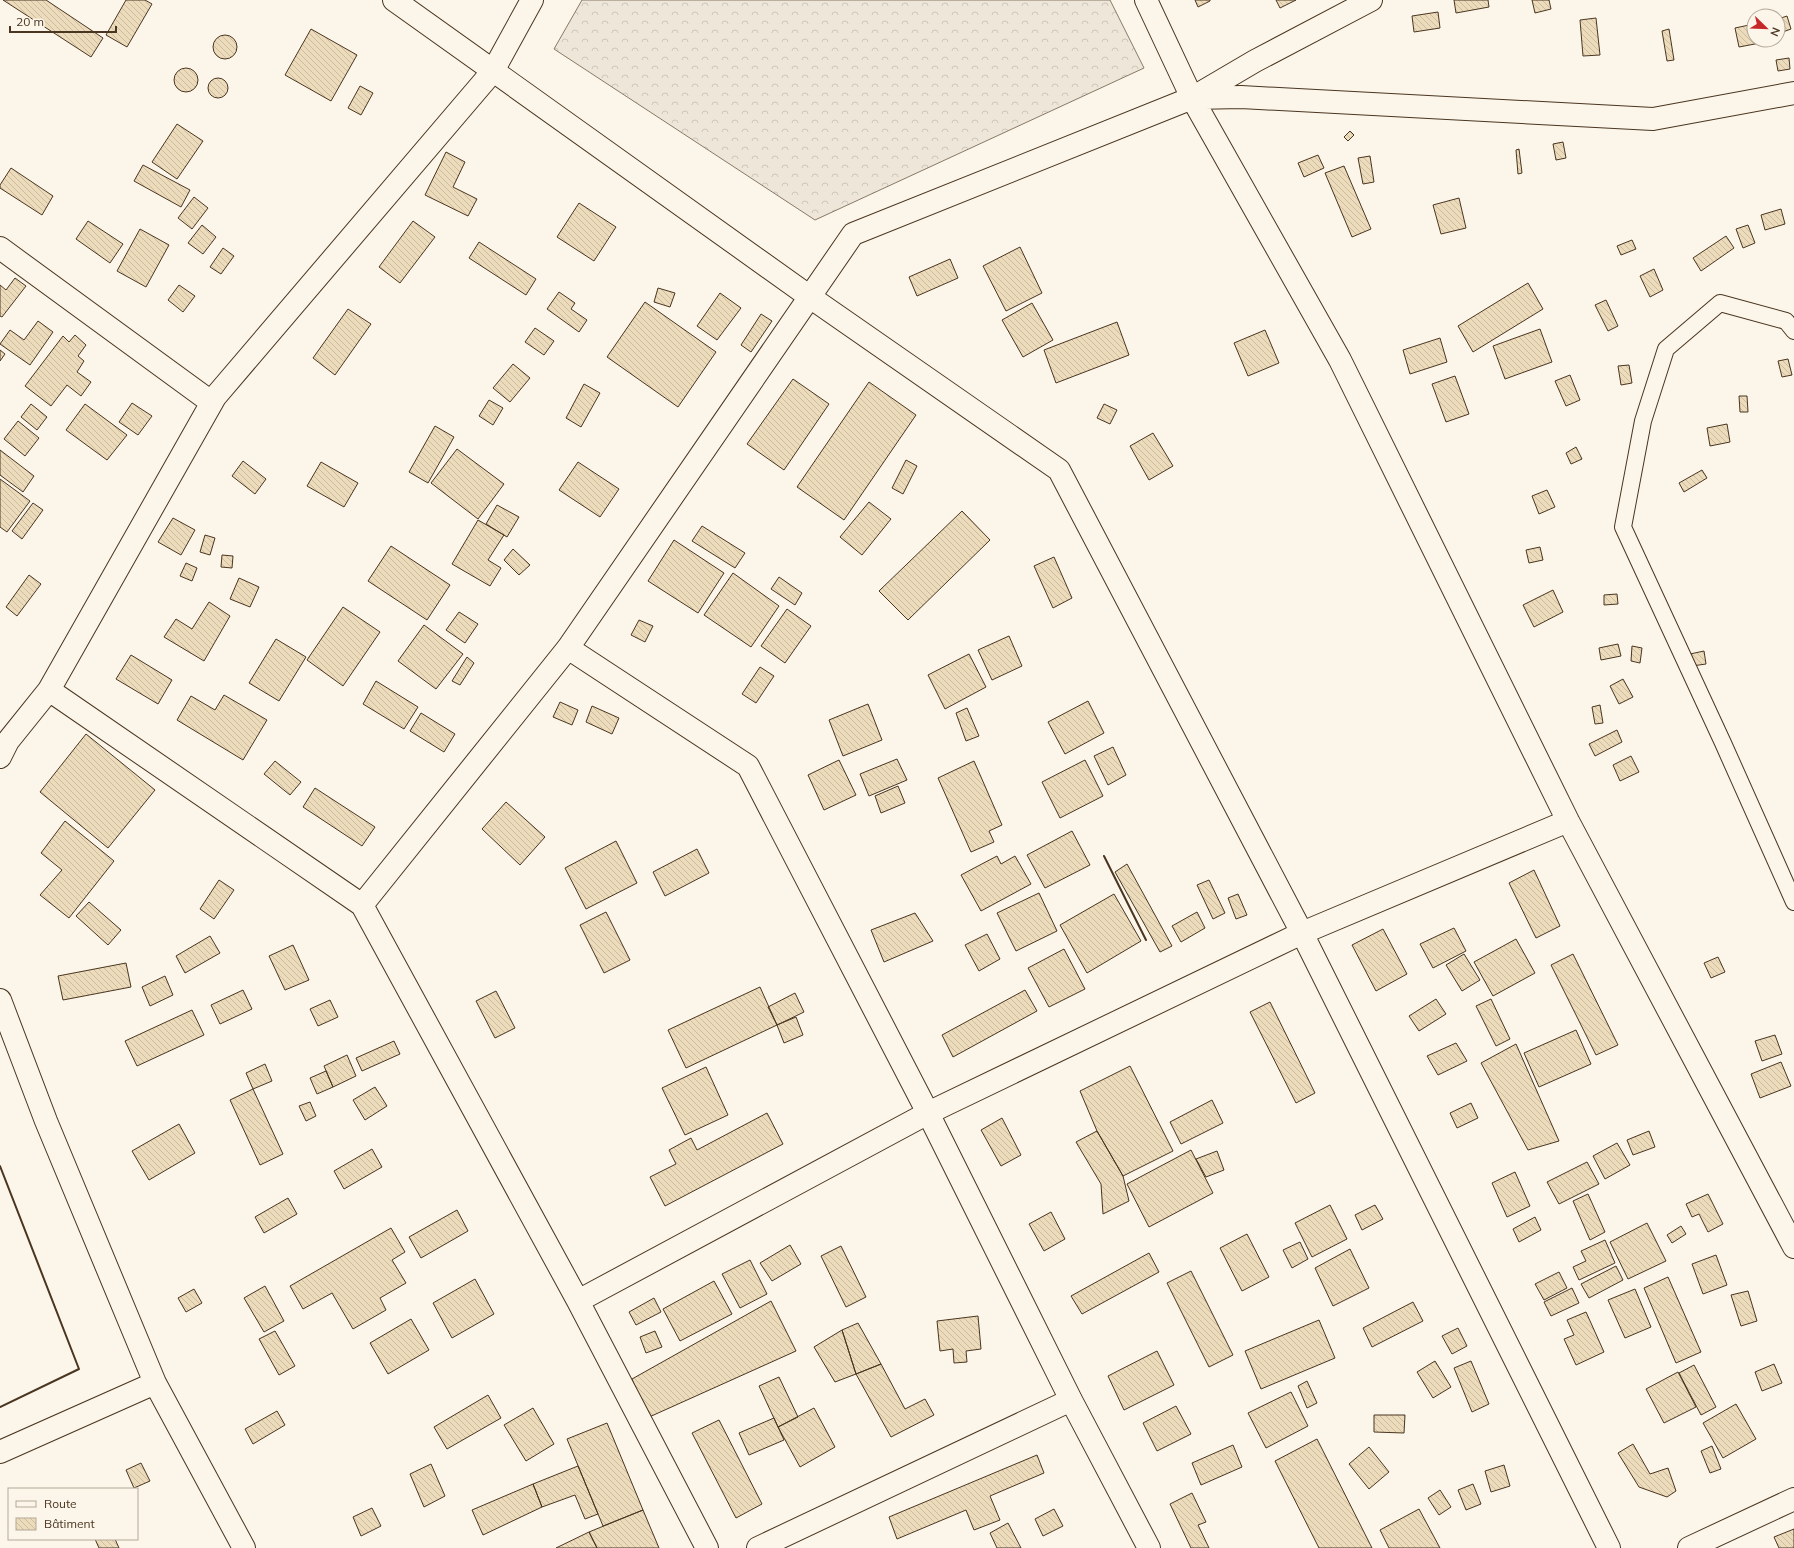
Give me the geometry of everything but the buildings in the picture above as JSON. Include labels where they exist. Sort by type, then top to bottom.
[{"type":"street","points":[[394,0],[810,297],[1059,470],[1302,933],[1609,1548]]},
{"type":"street","points":[[3,744],[49,690],[211,402],[493,71],[532,0]]},
{"type":"street","points":[[1146,0],[1192,98],[1340,360],[1568,821],[1794,1247]]},
{"type":"street","points":[[362,905],[568,648],[853,234],[1192,98],[1255,61],[1371,0]]},
{"type":"street","points":[[1192,98],[1241,97],[1653,119],[1794,93]]},
{"type":"street","points":[[0,248],[211,402]]},
{"type":"street","points":[[568,648],[748,766],[928,1113],[1071,1400],[1149,1548]]},
{"type":"street","points":[[49,690],[362,905],[578,1300],[707,1548]]},
{"type":"street","points":[[578,1300],[928,1113],[1302,933],[1568,821]]},
{"type":"street","points":[[0,1000],[46,1121],[155,1383],[244,1548]]},
{"type":"street","points":[[0,1452],[155,1383]]},
{"type":"street","points":[[758,1548],[1071,1400]]},
{"type":"street","points":[[1689,1548],[1794,1499]]},
{"type":"lane","points":[[1794,331],[1786,321],[1720,303],[1666,349],[1643,421],[1623,527],[1723,743],[1794,902]]},
{"type":"green space","points":[[582,0],[1110,0],[1144,68],[815,220],[554,49]]},
{"type":"wall","points":[[1104,856],[1146,940]]},
{"type":"wall","points":[[0,1166],[79,1369],[0,1407]]}]
